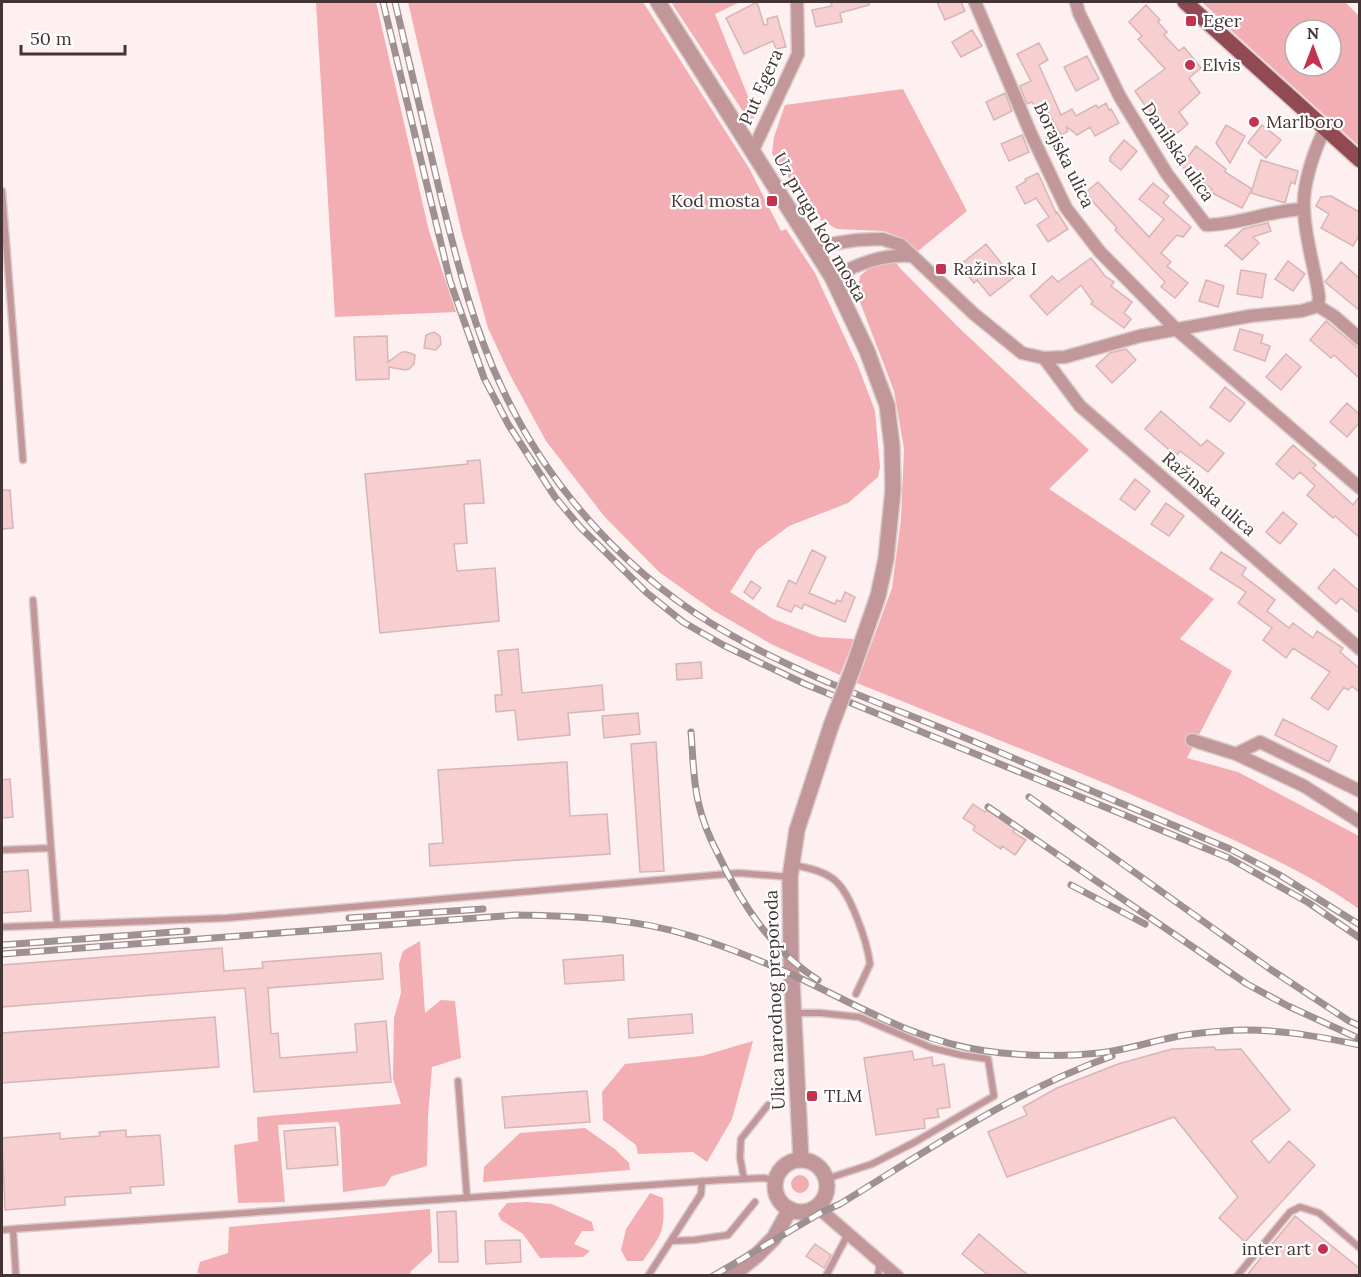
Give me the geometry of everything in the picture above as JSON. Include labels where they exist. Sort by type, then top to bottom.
[{"type":"main road","points":[[1185,2],[1359,160]]},
{"type":"street","name":"Uz prugu kod mosta","points":[[658,2],[831,277],[867,351],[887,405],[892,446],[893,490],[886,559],[878,596],[853,668]]},
{"type":"street","name":"Put Egera","points":[[753,150],[798,54],[797,2]]},
{"type":"street","name":"Borajska ulica","points":[[975,2],[1031,134],[1066,208],[1100,252],[1177,330],[1359,488]]},
{"type":"street","name":"Danilska ulica","points":[[1076,2],[1079,13],[1120,97],[1167,174],[1206,225],[1221,225],[1283,210],[1304,209]]},
{"type":"street","points":[[1318,306],[1319,297],[1304,209],[1306,188],[1319,140],[1325,129]]},
{"type":"street","points":[[815,251],[830,244],[882,239],[901,245],[974,314],[1022,353],[1044,358],[1065,357],[1140,336],[1250,316],[1301,311],[1318,306],[1334,316],[1359,339]]},
{"type":"street","points":[[831,277],[875,258],[894,255],[912,256]]},
{"type":"street","name":"Ražinska ulica","points":[[1044,358],[1080,406],[1359,649]]},
{"type":"street","name":"Ulica narodnog preporoda","points":[[801,1160],[791,961],[791,871],[797,830],[831,726],[853,668]]},
{"type":"street","points":[[1191,740],[1236,754],[1304,786],[1359,822]]},
{"type":"street","points":[[1236,754],[1260,742],[1359,791]]},
{"type":"street","points":[[801,1160],[813,1163],[820,1168],[825,1179],[826,1192],[816,1206],[800,1212],[790,1209],[779,1200],[775,1192],[776,1180],[782,1168],[789,1163],[801,1160]]},
{"type":"street","points":[[816,1206],[897,1275]]},
{"type":"street","points":[[731,1275],[757,1256],[774,1238],[790,1209]]},
{"type":"lane","points":[[2,191],[22,460]]},
{"type":"lane","points":[[33,600],[57,925]]},
{"type":"lane","points":[[2,850],[51,848]]},
{"type":"lane","points":[[2,927],[227,918],[738,873],[816,869],[831,877],[848,896],[861,927],[870,964],[856,994]]},
{"type":"lane","points":[[794,1013],[859,1017],[932,1048],[988,1059],[994,1096],[872,1164],[825,1179]]},
{"type":"lane","points":[[458,1081],[467,1198]]},
{"type":"lane","points":[[744,1179],[740,1156],[741,1140],[768,1105]]},
{"type":"lane","points":[[2,1230],[702,1181],[763,1178],[776,1180]]},
{"type":"lane","points":[[648,1275],[701,1194],[702,1181]]},
{"type":"lane","points":[[671,1240],[728,1236],[755,1202]]},
{"type":"lane","points":[[1237,1275],[1290,1212],[1300,1207],[1318,1213],[1359,1248]]},
{"type":"lane","points":[[13,1229],[16,1275]]},
{"type":"lane","points":[[826,1275],[848,1233]]},
{"type":"lane","points":[[878,1275],[880,1261]]},
{"type":"shaded area","points":[[316,2],[376,2],[429,231],[456,312],[335,317]]},
{"type":"shaded area","points":[[408,2],[643,2],[749,168],[781,231],[786,229],[815,273],[858,366],[875,411],[880,467],[878,477],[848,503],[789,526],[757,550],[730,592],[773,619],[819,637],[854,639],[840,675],[773,645],[714,611],[659,572],[604,516],[546,441],[509,373],[488,328],[462,234]]},
{"type":"shaded area","points":[[671,2],[740,2],[715,14],[753,109],[754,118],[748,119]]},
{"type":"shaded area","points":[[1202,2],[1345,2],[1359,16],[1359,146],[1284,78],[1343,78],[1343,18],[1283,18],[1283,77]]},
{"type":"shaded area","points":[[903,89],[967,211],[918,251],[898,236],[883,231],[837,229],[817,218],[772,154],[774,137],[785,105]]},
{"type":"shaded area","points":[[895,260],[899,267],[956,325],[1089,450],[1049,489],[1214,599],[1180,639],[1232,671],[1187,758],[1238,772],[1359,836],[1359,909],[1300,873],[1194,822],[1068,768],[857,683],[892,588],[901,519],[904,449],[894,391],[857,294],[860,276],[874,264]]},
{"type":"shaded area","points":[[420,941],[425,1013],[441,1000],[455,1001],[461,1058],[432,1067],[427,1166],[392,1176],[385,1186],[343,1192],[338,1122],[278,1125],[285,1202],[238,1203],[234,1145],[258,1141],[257,1117],[401,1104],[393,1079],[394,1018],[401,993],[399,964],[403,951]]},
{"type":"shaded area","points":[[753,1041],[732,1119],[707,1162],[693,1152],[638,1154],[636,1145],[603,1120],[602,1092],[625,1064],[702,1056]]},
{"type":"shaded area","points":[[585,1128],[616,1150],[629,1163],[630,1170],[483,1182],[484,1167],[520,1133]]},
{"type":"shaded area","points":[[800,1175],[806,1178],[809,1184],[806,1190],[800,1193],[794,1190],[791,1184],[794,1178]]},
{"type":"shaded area","points":[[650,1193],[663,1198],[661,1232],[643,1261],[627,1261],[621,1250],[626,1229]]},
{"type":"shaded area","points":[[507,1203],[552,1204],[592,1222],[594,1231],[582,1231],[574,1244],[590,1251],[583,1257],[540,1258],[523,1234],[501,1220],[498,1214]]},
{"type":"shaded area","points":[[430,1209],[432,1252],[410,1272],[411,1275],[213,1276],[197,1273],[200,1262],[228,1253],[229,1227]]},
{"type":"building","points":[[757,2],[764,25],[768,24],[767,19],[777,16],[786,47],[776,49],[773,41],[744,54],[726,18]]},
{"type":"building","points":[[831,2],[869,2],[869,5],[840,13],[842,22],[816,27],[812,10],[832,6]]},
{"type":"building","points":[[937,2],[961,2],[965,11],[945,20]]},
{"type":"building","points":[[1146,5],[1160,20],[1158,22],[1167,32],[1164,35],[1179,51],[1184,47],[1201,68],[1189,78],[1200,93],[1179,112],[1188,124],[1168,141],[1156,127],[1159,125],[1149,110],[1154,103],[1146,107],[1135,91],[1165,69],[1138,39],[1142,36],[1129,22]]},
{"type":"building","points":[[972,30],[982,46],[961,57],[952,42]]},
{"type":"building","points":[[1039,43],[1048,60],[1039,65],[1061,115],[1072,109],[1076,116],[1096,105],[1098,108],[1106,103],[1119,123],[1095,136],[1090,127],[1077,135],[1066,126],[1068,131],[1061,135],[1046,108],[1037,112],[1032,102],[1027,104],[1020,86],[1031,81],[1017,54]]},
{"type":"building","points":[[1087,56],[1099,79],[1076,91],[1064,67]]},
{"type":"building","points":[[1005,93],[1012,111],[994,120],[986,102]]},
{"type":"building","points":[[1226,125],[1245,136],[1230,163],[1216,143]]},
{"type":"building","points":[[1262,125],[1281,140],[1266,158],[1248,143]]},
{"type":"building","points":[[1022,135],[1029,152],[1009,161],[1001,144]]},
{"type":"building","points":[[1124,140],[1137,151],[1121,170],[1110,161],[1110,157]]},
{"type":"building","points":[[1196,146],[1226,169],[1225,172],[1252,189],[1242,208],[1210,192],[1212,189],[1181,166]]},
{"type":"building","points":[[1261,160],[1298,171],[1295,184],[1291,182],[1285,203],[1251,193]]},
{"type":"building","points":[[1038,173],[1056,213],[1068,229],[1048,242],[1037,225],[1049,217],[1036,198],[1025,204],[1016,187],[1026,181],[1025,179]]},
{"type":"building","points":[[1098,182],[1149,237],[1164,219],[1139,199],[1153,183],[1169,196],[1163,203],[1191,227],[1183,237],[1177,235],[1161,253],[1171,262],[1167,266],[1188,283],[1175,298],[1161,287],[1165,282],[1115,230],[1117,228],[1085,193]]},
{"type":"building","points":[[1331,196],[1359,212],[1359,235],[1353,246],[1321,228],[1329,214],[1316,206],[1321,197]]},
{"type":"building","points":[[1268,223],[1271,231],[1253,237],[1259,243],[1242,260],[1225,246],[1243,229]]},
{"type":"building","points":[[986,244],[1013,278],[990,296],[977,280],[974,283],[960,265]]},
{"type":"building","points":[[1091,258],[1105,276],[1114,282],[1111,286],[1132,302],[1124,313],[1131,319],[1124,328],[1091,304],[1093,302],[1081,285],[1047,315],[1030,296],[1052,276],[1058,282]]},
{"type":"building","points":[[1288,261],[1305,274],[1293,291],[1275,279]]},
{"type":"building","points":[[1341,262],[1359,278],[1359,310],[1325,282]]},
{"type":"building","points":[[1241,270],[1266,274],[1262,298],[1237,294]]},
{"type":"building","points":[[1206,280],[1224,286],[1218,307],[1199,301]]},
{"type":"building","points":[[1326,321],[1359,349],[1359,378],[1334,355],[1331,358],[1310,340]]},
{"type":"building","points":[[1240,329],[1263,335],[1261,343],[1270,346],[1265,361],[1234,350]]},
{"type":"building","points":[[434,332],[440,336],[441,344],[436,350],[424,348],[426,335]]},
{"type":"building","points":[[387,336],[388,362],[402,352],[407,352],[415,355],[414,364],[405,370],[389,367],[389,379],[356,380],[354,337]]},
{"type":"building","points":[[1126,349],[1136,360],[1112,383],[1096,366],[1110,353]]},
{"type":"building","points":[[1286,354],[1301,367],[1281,390],[1266,377]]},
{"type":"building","points":[[1225,387],[1245,403],[1230,422],[1210,407]]},
{"type":"building","points":[[1347,403],[1359,414],[1359,423],[1347,437],[1330,422]]},
{"type":"building","points":[[1161,411],[1201,446],[1207,440],[1224,453],[1208,472],[1180,451],[1176,456],[1145,429]]},
{"type":"building","points":[[1293,445],[1316,465],[1313,468],[1353,505],[1359,497],[1359,537],[1307,495],[1315,486],[1300,472],[1293,479],[1276,464]]},
{"type":"building","points":[[480,460],[484,503],[464,504],[467,543],[454,544],[457,571],[495,568],[499,621],[380,633],[365,474],[468,464],[467,461]]},
{"type":"building","points":[[1135,479],[1150,491],[1135,510],[1120,499]]},
{"type":"building","points":[[2,490],[10,490],[13,528],[2,529]]},
{"type":"building","points":[[1166,503],[1184,516],[1169,536],[1151,524]]},
{"type":"building","points":[[1283,512],[1297,524],[1280,544],[1266,532]]},
{"type":"building","points":[[812,550],[826,557],[809,593],[835,604],[837,600],[841,602],[845,592],[855,597],[845,622],[804,604],[802,609],[795,605],[791,612],[777,606],[789,580],[796,584]]},
{"type":"building","points":[[1221,552],[1246,568],[1242,575],[1275,600],[1267,611],[1289,628],[1293,623],[1313,638],[1317,631],[1343,648],[1340,652],[1359,668],[1359,692],[1352,686],[1348,690],[1344,687],[1328,710],[1311,698],[1330,672],[1293,648],[1286,658],[1263,640],[1272,628],[1238,603],[1246,592],[1210,569]]},
{"type":"building","points":[[1334,569],[1359,591],[1359,613],[1341,598],[1336,604],[1318,588]]},
{"type":"building","points":[[751,581],[761,588],[753,599],[744,592]]},
{"type":"building","points":[[518,649],[522,693],[602,685],[604,710],[568,713],[570,735],[518,740],[515,710],[496,712],[495,695],[502,695],[498,651]]},
{"type":"building","points":[[701,662],[702,678],[677,680],[676,664]]},
{"type":"building","points":[[638,713],[640,734],[604,738],[602,716]]},
{"type":"building","points":[[1283,719],[1337,746],[1329,762],[1275,735]]},
{"type":"building","points":[[656,742],[664,871],[640,872],[631,744]]},
{"type":"building","points":[[567,762],[570,816],[607,814],[610,854],[430,866],[429,844],[443,843],[438,770]]},
{"type":"building","points":[[10,779],[13,817],[2,818],[2,780]]},
{"type":"building","points":[[973,804],[985,812],[987,810],[1015,829],[1013,832],[1026,840],[1015,855],[1002,846],[1001,849],[973,830],[975,826],[963,818]]},
{"type":"building","points":[[28,870],[31,911],[2,913],[2,872]]},
{"type":"building","points":[[222,948],[224,971],[263,968],[262,962],[381,953],[383,979],[268,988],[271,1034],[278,1033],[280,1058],[357,1052],[355,1024],[386,1021],[391,1082],[254,1092],[245,988],[2,1007],[2,965]]},
{"type":"building","points":[[623,955],[624,980],[565,984],[563,960]]},
{"type":"building","points":[[692,1014],[693,1033],[629,1038],[628,1019]]},
{"type":"building","points":[[215,1017],[219,1067],[2,1083],[2,1033]]},
{"type":"building","points":[[1214,1047],[1216,1050],[1241,1049],[1290,1110],[1251,1141],[1269,1163],[1289,1141],[1315,1165],[1245,1242],[1219,1218],[1238,1197],[1174,1117],[1007,1177],[988,1132],[1027,1115],[1023,1107],[1057,1088],[1118,1064],[1172,1049]]},
{"type":"building","points":[[912,1051],[914,1060],[932,1057],[933,1066],[944,1064],[950,1107],[937,1109],[939,1117],[924,1119],[925,1128],[876,1135],[864,1058]]},
{"type":"building","points":[[587,1091],[590,1122],[505,1128],[502,1097]]},
{"type":"building","points":[[335,1127],[338,1165],[287,1169],[284,1131]]},
{"type":"building","points":[[126,1130],[126,1137],[160,1135],[164,1185],[130,1187],[131,1193],[65,1197],[65,1205],[5,1210],[2,1138],[60,1133],[60,1139],[100,1136],[99,1132]]},
{"type":"building","points":[[456,1211],[458,1262],[439,1262],[437,1212]]},
{"type":"building","points":[[1295,1216],[1359,1268],[1359,1275],[1247,1275]]},
{"type":"building","points":[[979,1234],[1028,1275],[988,1275],[962,1254]]},
{"type":"building","points":[[520,1240],[521,1262],[486,1264],[485,1241]]},
{"type":"building","points":[[815,1244],[831,1255],[824,1268],[806,1256]]},
{"type":"railway","points":[[383,2],[450,281],[484,378],[508,424],[555,497],[580,527],[647,593],[683,622],[723,645],[805,684],[1229,858],[1309,903],[1360,938]]},
{"type":"railway","points":[[395,2],[453,245],[482,341],[502,388],[544,462],[569,497],[627,559],[694,613],[785,663],[1230,849],[1278,874],[1360,925]]},
{"type":"railway","points":[[691,732],[695,784],[700,808],[709,836],[728,874],[748,909],[773,941],[786,955],[818,980]]},
{"type":"railway","points":[[1029,797],[1270,969],[1360,1026]]},
{"type":"railway","points":[[988,807],[1247,984],[1288,1006],[1360,1039]]},
{"type":"railway","points":[[1071,885],[1145,924]]},
{"type":"railway","points":[[349,918],[483,909]]},
{"type":"railway","points":[[2,954],[516,915],[582,917],[648,925],[704,940],[793,975],[911,1031],[960,1046],[986,1051],[1043,1055],[1099,1053],[1185,1035],[1241,1030],[1292,1033],[1360,1045]]},
{"type":"railway","points":[[2,945],[187,931]]},
{"type":"railway","points":[[713,1276],[822,1212],[840,1204],[1006,1104],[1076,1070],[1112,1056]]},
{"type":"place","name":"Eger","points":[[1191,21]]},
{"type":"place","name":"Elvis","points":[[1190,65]]},
{"type":"place","name":"Marlboro","points":[[1254,122]]},
{"type":"place","name":"Kod mosta","points":[[772,201]]},
{"type":"place","name":"Ražinska I","points":[[941,269]]},
{"type":"place","name":"TLM","points":[[812,1096]]},
{"type":"place","name":"inter art","points":[[1323,1249]]}]
